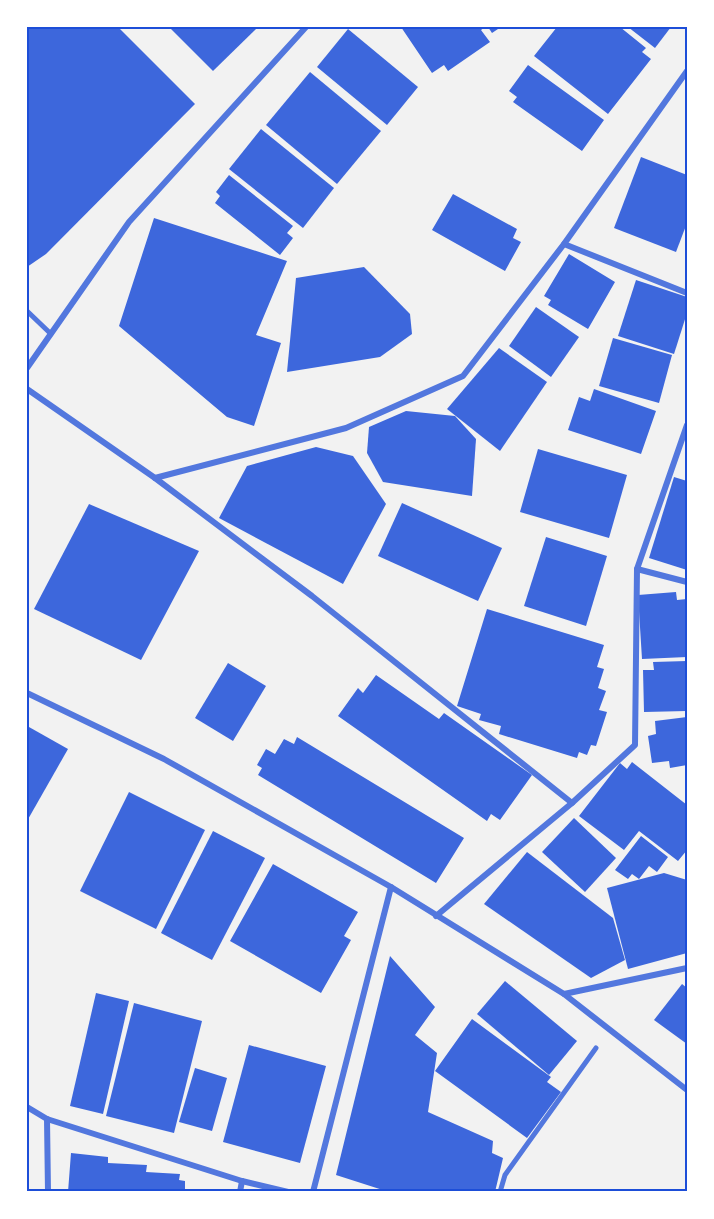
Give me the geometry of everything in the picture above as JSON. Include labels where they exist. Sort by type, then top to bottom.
[{"type":"street","points":[[27,368],[129,222],[306,27]]},
{"type":"street","points":[[155,478],[346,428],[464,376],[564,244],[687,71]]},
{"type":"street","points":[[564,244],[687,293]]},
{"type":"street","points":[[27,311],[51,334]]},
{"type":"street","points":[[27,389],[155,478],[312,596],[572,803]]},
{"type":"street","points":[[436,916],[572,803],[635,745],[637,569],[687,425]]},
{"type":"street","points":[[637,569],[687,582]]},
{"type":"street","points":[[27,693],[164,759],[391,887],[564,994],[687,1090]]},
{"type":"street","points":[[313,1192],[391,887]]},
{"type":"street","points":[[564,994],[687,968]]},
{"type":"street","points":[[500,1192],[505,1175],[596,1048]]},
{"type":"street","points":[[27,1107],[47,1119],[242,1181],[288,1192]]},
{"type":"street","points":[[47,1119],[48,1192]]},
{"type":"street","points":[[240,1192],[242,1181]]},
{"type":"building","points":[[27,27],[118,27],[195,104],[46,254],[27,267]]},
{"type":"building","points":[[169,27],[258,27],[213,71]]},
{"type":"building","points":[[401,27],[485,27],[481,30],[490,42],[448,71],[444,65],[432,73]]},
{"type":"building","points":[[488,27],[501,27],[492,33]]},
{"type":"building","points":[[557,27],[620,27],[646,48],[642,52],[651,59],[608,114],[534,56]]},
{"type":"building","points":[[628,27],[671,27],[655,48]]},
{"type":"building","points":[[348,29],[418,87],[387,125],[317,67]]},
{"type":"building","points":[[528,65],[604,120],[582,151],[513,102],[517,97],[509,91]]},
{"type":"building","points":[[310,72],[381,131],[337,184],[266,125]]},
{"type":"building","points":[[261,129],[334,188],[303,228],[229,169]]},
{"type":"building","points":[[641,157],[687,175],[687,223],[676,252],[614,228]]},
{"type":"building","points":[[229,175],[293,226],[287,233],[293,238],[280,255],[215,203],[220,196],[216,192]]},
{"type":"building","points":[[453,194],[517,229],[513,238],[521,242],[505,271],[432,230]]},
{"type":"building","points":[[154,218],[287,261],[256,335],[281,343],[254,426],[227,417],[119,326]]},
{"type":"building","points":[[569,254],[615,282],[588,329],[548,305],[551,300],[544,296]]},
{"type":"building","points":[[364,267],[410,314],[412,334],[380,357],[287,372],[296,278]]},
{"type":"building","points":[[636,280],[687,297],[687,313],[674,354],[618,336]]},
{"type":"building","points":[[536,307],[579,337],[551,377],[509,346]]},
{"type":"building","points":[[613,338],[672,355],[659,403],[599,386]]},
{"type":"building","points":[[499,348],[547,382],[500,451],[447,409]]},
{"type":"building","points":[[594,389],[656,411],[641,454],[568,430],[579,397],[590,401]]},
{"type":"building","points":[[406,411],[455,416],[476,439],[472,496],[383,482],[367,453],[369,427]]},
{"type":"building","points":[[316,447],[353,456],[386,504],[343,584],[219,518],[247,466]]},
{"type":"building","points":[[538,449],[627,475],[609,538],[520,512]]},
{"type":"building","points":[[674,477],[687,481],[687,570],[649,558]]},
{"type":"building","points":[[402,503],[502,548],[478,601],[378,556]]},
{"type":"building","points":[[89,504],[199,551],[141,660],[34,609]]},
{"type":"building","points":[[546,537],[607,556],[586,626],[524,606]]},
{"type":"building","points":[[676,592],[677,600],[687,599],[687,657],[642,659],[638,595]]},
{"type":"building","points":[[487,609],[604,645],[597,667],[604,669],[598,688],[606,691],[599,710],[607,712],[596,746],[591,745],[587,755],[579,752],[577,758],[499,734],[501,726],[479,720],[481,714],[457,706]]},
{"type":"building","points":[[687,661],[687,711],[644,712],[643,670],[654,670],[653,662]]},
{"type":"building","points":[[228,663],[266,686],[233,741],[195,718]]},
{"type":"building","points":[[376,675],[439,719],[444,713],[532,775],[500,820],[491,814],[487,821],[338,716],[358,688],[363,693]]},
{"type":"building","points":[[687,717],[687,765],[670,768],[669,761],[652,763],[648,736],[656,734],[655,721]]},
{"type":"building","points":[[29,727],[68,749],[27,821],[27,731]]},
{"type":"building","points":[[297,737],[464,838],[436,883],[258,775],[262,768],[257,765],[266,749],[275,754],[284,739],[294,744]]},
{"type":"building","points":[[632,762],[687,805],[687,850],[678,861],[639,831],[624,850],[579,816],[620,763],[627,769]]},
{"type":"building","points":[[129,792],[205,830],[156,929],[80,891]]},
{"type":"building","points":[[574,818],[616,858],[585,892],[542,852]]},
{"type":"building","points":[[213,831],[265,858],[212,960],[161,933]]},
{"type":"building","points":[[641,836],[668,857],[657,872],[649,866],[639,879],[632,874],[628,879],[615,870]]},
{"type":"building","points":[[527,852],[613,918],[625,960],[591,978],[484,904]]},
{"type":"building","points":[[273,864],[358,912],[344,936],[351,940],[321,993],[230,941]]},
{"type":"building","points":[[664,873],[687,880],[687,953],[628,969],[607,888]]},
{"type":"building","points":[[390,956],[435,1007],[415,1035],[437,1053],[428,1112],[493,1141],[492,1153],[503,1158],[495,1192],[389,1192],[336,1175]]},
{"type":"building","points":[[505,981],[577,1041],[549,1075],[477,1014]]},
{"type":"building","points":[[682,984],[687,988],[687,1044],[654,1020]]},
{"type":"building","points":[[96,993],[129,1001],[103,1114],[70,1106]]},
{"type":"building","points":[[134,1003],[202,1021],[174,1133],[106,1116]]},
{"type":"building","points":[[472,1019],[551,1077],[547,1082],[561,1092],[527,1138],[435,1071]]},
{"type":"building","points":[[249,1045],[326,1066],[300,1163],[223,1142]]},
{"type":"building","points":[[195,1068],[227,1078],[212,1131],[179,1122]]},
{"type":"building","points":[[71,1153],[108,1157],[108,1163],[147,1165],[146,1172],[180,1174],[179,1180],[185,1181],[185,1192],[68,1192]]}]
